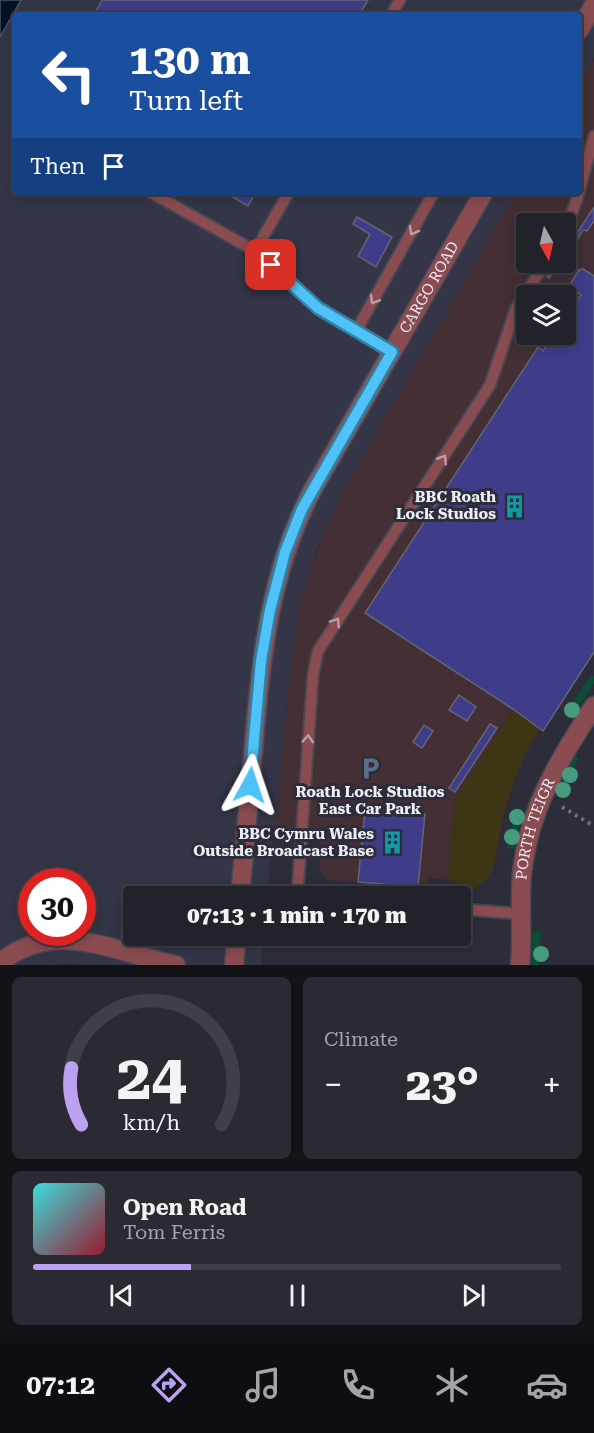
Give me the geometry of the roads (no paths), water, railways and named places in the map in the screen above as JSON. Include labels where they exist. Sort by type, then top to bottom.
[{"type":"street","points":[[582,25],[594,5]]},
{"type":"street","name":"CARGO ROAD","points":[[241,886],[261,661],[275,585],[285,552],[302,509],[482,195]]},
{"type":"street","name":"PORTH TEIGR","points":[[520,965],[520,891],[525,852],[534,813],[559,761],[594,706]]},
{"type":"street","points":[[0,963],[23,947],[66,939],[82,940],[176,965]]},
{"type":"street","points":[[234,965],[236,946]]},
{"type":"lane","points":[[582,183],[594,136]]},
{"type":"lane","points":[[155,195],[255,251],[318,308],[392,352]]},
{"type":"lane","points":[[255,251],[287,195]]},
{"type":"lane","points":[[356,331],[432,195]]},
{"type":"lane","points":[[573,213],[579,195]]},
{"type":"lane","points":[[298,886],[312,687],[318,651],[490,385],[516,308],[539,273]]},
{"type":"lane","points":[[471,910],[520,914]]},
{"type":"place","name":"BBC Roath Lock Studios","points":[[514,506]]},
{"type":"place","name":"Roath Lock Studios East Car Park","points":[[370,768]]},
{"type":"place","name":"BBC Cymru Wales Outside Broadcast Base","points":[[392,843]]}]
